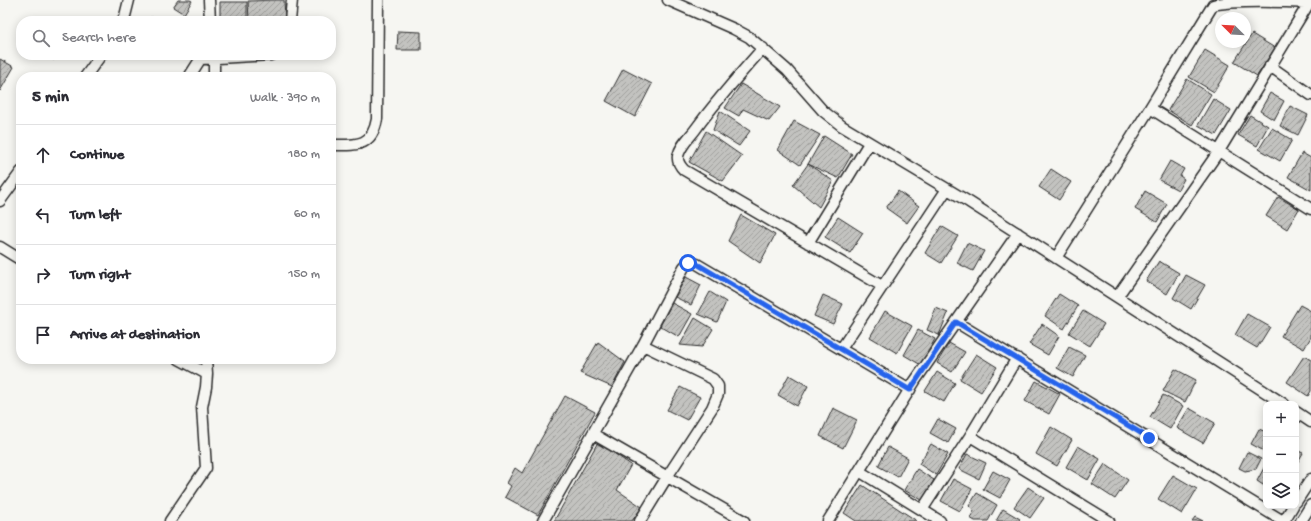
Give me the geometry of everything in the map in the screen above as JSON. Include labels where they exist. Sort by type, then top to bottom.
[{"type":"street","points":[[125,16],[129,0]]},
{"type":"street","points":[[209,0],[210,16]]},
{"type":"street","points":[[290,16],[292,0]]},
{"type":"street","points":[[336,145],[358,144],[364,142],[372,135],[375,128],[377,119],[378,0]]},
{"type":"street","points":[[668,0],[749,37],[787,70],[823,111],[842,126],[948,189],[1018,233],[1279,401]]},
{"type":"street","points":[[1056,258],[1213,5],[1235,0],[1310,3]]},
{"type":"street","points":[[1117,297],[1219,151],[1310,3]]},
{"type":"street","points":[[763,48],[736,78],[702,120],[681,149],[678,161],[684,170],[882,286]]},
{"type":"street","points":[[89,72],[97,60]]},
{"type":"street","points":[[192,72],[200,60]]},
{"type":"street","points":[[214,60],[214,72]]},
{"type":"street","points":[[1270,66],[1311,95]]},
{"type":"street","points":[[1150,108],[1311,208]]},
{"type":"street","points":[[808,243],[869,143]]},
{"type":"street","points":[[0,201],[16,179]]},
{"type":"street","points":[[841,349],[948,189]]},
{"type":"street","points":[[828,521],[910,390],[1018,233]]},
{"type":"street","points":[[0,247],[16,257]]},
{"type":"street","points":[[543,521],[643,345],[684,267],[690,262],[697,264],[910,390]]},
{"type":"street","points":[[956,322],[1284,521],[1291,509]]},
{"type":"street","points":[[640,521],[712,408],[718,394],[718,386],[714,380],[643,345]]},
{"type":"street","points":[[922,510],[970,436],[1017,358]]},
{"type":"street","points":[[188,364],[207,374]]},
{"type":"street","points":[[170,521],[206,468],[202,408],[206,386],[206,364]]},
{"type":"street","points":[[1299,414],[1311,422]]},
{"type":"street","points":[[593,434],[744,521]]},
{"type":"street","points":[[970,436],[1109,521]]},
{"type":"street","points":[[860,471],[940,521]]},
{"type":"street","points":[[1299,497],[1311,479]]},
{"type":"street","points":[[1301,521],[1311,505]]},
{"type":"building","points":[[178,0],[192,1],[184,14],[173,7]]},
{"type":"building","points":[[284,0],[285,16],[249,16],[248,1]]},
{"type":"building","points":[[220,2],[247,2],[247,16],[220,16]]},
{"type":"building","points":[[398,31],[421,32],[421,50],[397,50]]},
{"type":"building","points":[[1252,34],[1275,48],[1257,76],[1234,62],[1243,48],[1251,48]]},
{"type":"building","points":[[1205,50],[1230,65],[1214,92],[1189,77]]},
{"type":"building","points":[[0,59],[14,67],[0,91]]},
{"type":"building","points":[[623,69],[652,84],[635,117],[606,101]]},
{"type":"building","points":[[1187,79],[1211,94],[1192,125],[1168,110]]},
{"type":"building","points":[[741,84],[780,107],[769,121],[743,109],[739,116],[725,108]]},
{"type":"building","points":[[1270,93],[1284,101],[1274,120],[1260,111]]},
{"type":"building","points":[[1213,99],[1231,110],[1216,135],[1198,125]]},
{"type":"building","points":[[1290,106],[1308,115],[1298,135],[1280,126]]},
{"type":"building","points":[[720,111],[750,131],[739,146],[713,130]]},
{"type":"building","points":[[1250,115],[1268,126],[1257,146],[1238,135]]},
{"type":"building","points":[[794,121],[820,135],[800,165],[778,150]]},
{"type":"building","points":[[1272,128],[1292,140],[1280,161],[1259,149]]},
{"type":"building","points":[[706,131],[742,156],[723,181],[689,162]]},
{"type":"building","points":[[824,136],[852,154],[838,178],[808,164]]},
{"type":"building","points":[[1302,153],[1311,158],[1311,190],[1288,177]]},
{"type":"building","points":[[1170,161],[1184,169],[1180,176],[1184,179],[1178,190],[1159,180]]},
{"type":"building","points":[[808,164],[833,181],[819,207],[793,185]]},
{"type":"building","points":[[1051,169],[1071,182],[1059,200],[1039,187]]},
{"type":"building","points":[[898,191],[919,206],[907,223],[886,208]]},
{"type":"building","points":[[1145,191],[1167,204],[1157,222],[1135,209]]},
{"type":"building","points":[[1278,197],[1299,209],[1287,229],[1266,216]]},
{"type":"building","points":[[741,215],[775,235],[760,263],[728,241]]},
{"type":"building","points":[[838,217],[863,233],[850,253],[825,237]]},
{"type":"building","points":[[941,226],[958,236],[941,263],[925,253]]},
{"type":"building","points":[[967,243],[984,251],[973,271],[957,263]]},
{"type":"building","points":[[1159,261],[1179,273],[1167,294],[1146,281]]},
{"type":"building","points":[[1186,275],[1205,285],[1191,309],[1173,298]]},
{"type":"building","points":[[686,277],[701,285],[691,305],[675,297]]},
{"type":"building","points":[[710,292],[726,302],[717,322],[698,314]]},
{"type":"building","points":[[1059,294],[1078,306],[1064,329],[1045,316]]},
{"type":"building","points":[[823,295],[843,304],[833,324],[814,316]]},
{"type":"building","points":[[672,303],[692,314],[679,337],[660,326]]},
{"type":"building","points":[[1300,305],[1311,311],[1311,337],[1304,349],[1281,336]]},
{"type":"building","points":[[936,308],[948,313],[939,335],[927,330]]},
{"type":"building","points":[[885,311],[912,326],[897,353],[870,337]]},
{"type":"building","points":[[1083,311],[1104,324],[1090,346],[1069,333]]},
{"type":"building","points":[[1247,314],[1270,327],[1257,348],[1235,335]]},
{"type":"building","points":[[695,318],[713,329],[702,347],[680,345]]},
{"type":"building","points":[[1042,324],[1059,336],[1048,355],[1029,344]]},
{"type":"building","points":[[918,330],[935,339],[921,365],[904,355]]},
{"type":"building","points":[[598,342],[625,362],[612,387],[580,373]]},
{"type":"building","points":[[949,343],[965,352],[952,372],[937,363]]},
{"type":"building","points":[[1069,347],[1085,355],[1073,377],[1057,368]]},
{"type":"building","points":[[976,354],[997,367],[981,392],[960,379]]},
{"type":"building","points":[[1304,356],[1311,360],[1311,391],[1308,396],[1287,382]]},
{"type":"building","points":[[1175,369],[1196,380],[1185,402],[1163,391]]},
{"type":"building","points":[[937,372],[955,383],[944,402],[925,391]]},
{"type":"building","points":[[789,375],[808,386],[797,406],[778,395]]},
{"type":"building","points":[[1036,381],[1060,394],[1049,414],[1025,401]]},
{"type":"building","points":[[680,387],[700,397],[687,420],[667,410]]},
{"type":"building","points":[[1163,395],[1183,406],[1170,429],[1150,417]]},
{"type":"building","points":[[565,396],[595,412],[538,515],[505,497],[511,486],[507,483],[515,468],[522,473]]},
{"type":"building","points":[[833,408],[857,420],[843,448],[820,436]]},
{"type":"building","points":[[1189,408],[1215,423],[1203,443],[1177,428]]},
{"type":"building","points":[[938,419],[956,429],[948,443],[930,433]]},
{"type":"building","points":[[1051,427],[1072,440],[1057,466],[1036,454]]},
{"type":"building","points":[[1259,429],[1263,431],[1263,450],[1251,444]]},
{"type":"building","points":[[598,442],[631,465],[617,490],[642,507],[632,521],[554,521]]},
{"type":"building","points":[[931,444],[948,454],[936,475],[919,464]]},
{"type":"building","points":[[1078,446],[1100,459],[1088,480],[1066,467]]},
{"type":"building","points":[[888,447],[908,458],[898,477],[878,466]]},
{"type":"building","points":[[1299,451],[1303,453],[1299,460]]},
{"type":"building","points":[[1247,452],[1261,459],[1256,469],[1245,471],[1239,468]]},
{"type":"building","points":[[967,454],[986,463],[979,479],[959,469]]},
{"type":"building","points":[[1105,464],[1128,480],[1115,499],[1092,484]]},
{"type":"building","points":[[917,469],[934,480],[922,500],[904,490]]},
{"type":"building","points":[[1263,470],[1263,485],[1257,481]]},
{"type":"building","points":[[993,471],[1010,480],[1000,498],[983,489]]},
{"type":"building","points":[[1173,475],[1197,489],[1182,514],[1158,499]]},
{"type":"building","points":[[953,479],[972,489],[960,511],[941,501]]},
{"type":"building","points":[[862,485],[917,521],[856,521],[844,513]]},
{"type":"building","points":[[1028,487],[1044,498],[1030,518],[1014,507]]},
{"type":"building","points":[[977,493],[997,505],[988,521],[975,521],[970,518],[974,511],[969,506]]},
{"type":"building","points":[[1003,509],[1020,519],[1018,521],[996,521]]},
{"type":"building","points":[[1195,517],[1203,521],[1192,521]]},
{"type":"route","points":[[688,263],[690,262],[697,264],[910,390],[956,322],[1149,438]]}]
